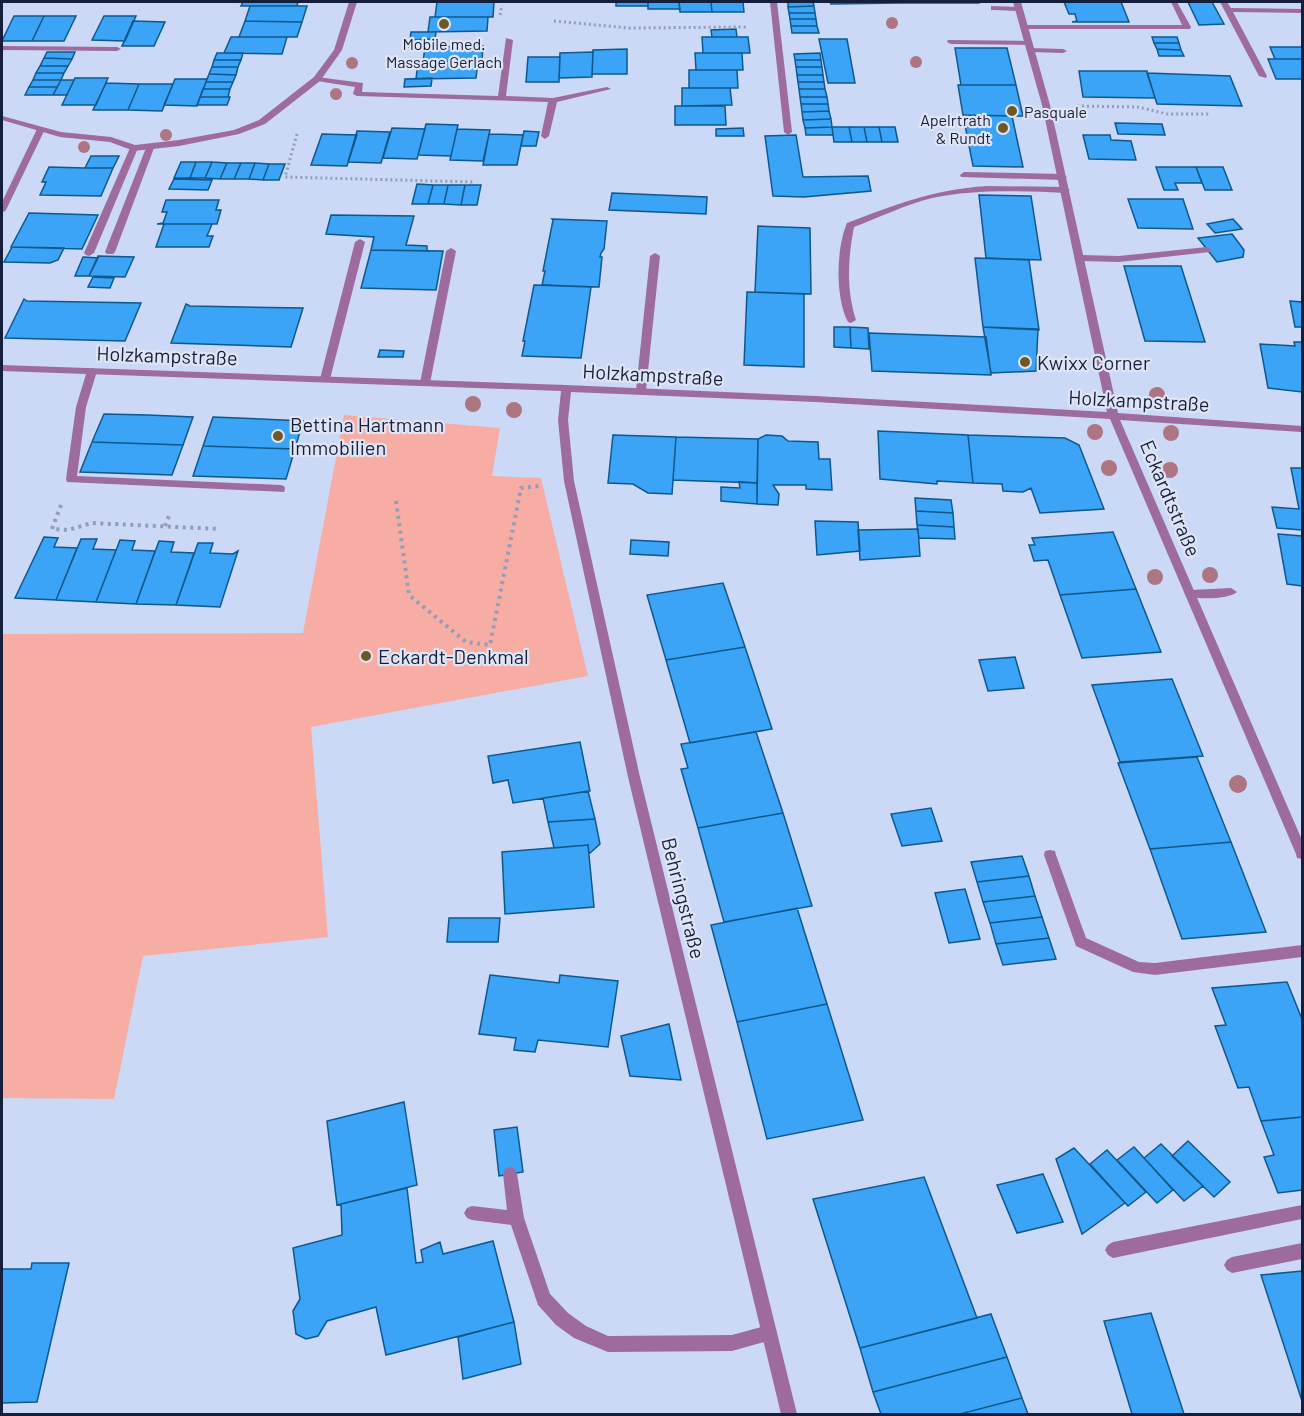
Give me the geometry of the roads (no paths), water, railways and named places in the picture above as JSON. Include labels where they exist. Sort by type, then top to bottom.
[{"type":"street","points":[[2,118],[41,129],[111,140],[134,148],[150,148],[236,132],[262,122],[317,79],[338,50],[353,2]]},
{"type":"street","points":[[773,2],[788,132]]},
{"type":"street","points":[[1025,27],[1186,27],[1174,2]]},
{"type":"street","points":[[1224,2],[1263,76]]},
{"type":"street","points":[[994,8],[1018,5]]},
{"type":"street","name":"Eckardtstraße","points":[[1018,5],[1031,47],[1063,177],[1113,415],[1302,854]]},
{"type":"street","points":[[1229,10],[1302,11]]},
{"type":"street","points":[[502,98],[509,40]]},
{"type":"street","points":[[951,42],[1063,51]]},
{"type":"street","points":[[2,48],[117,49]]},
{"type":"street","points":[[317,79],[360,85],[357,94],[553,100],[607,89]]},
{"type":"street","points":[[545,136],[553,100]]},
{"type":"street","points":[[2,210],[41,129]]},
{"type":"street","points":[[89,253],[134,148]]},
{"type":"street","points":[[110,252],[150,148]]},
{"type":"street","points":[[964,175],[1063,177]]},
{"type":"street","points":[[851,320],[847,309],[843,260],[850,225],[886,213],[909,202],[970,189],[1066,190]]},
{"type":"street","points":[[325,379],[360,242]]},
{"type":"street","points":[[1081,258],[1119,260],[1207,250]]},
{"type":"street","points":[[425,383],[451,251]]},
{"type":"street","points":[[641,390],[655,256]]},
{"type":"street","name":"Holzkampstraße","points":[[2,368],[641,390],[1113,415],[1302,429]]},
{"type":"street","points":[[92,371],[81,407],[71,479],[280,489]]},
{"type":"street","name":"Behringstraße","points":[[566,388],[563,420],[569,481],[634,777],[789,1414]]},
{"type":"street","points":[[1191,594],[1231,591]]},
{"type":"street","points":[[1050,855],[1081,942],[1138,968],[1155,969],[1302,951]]},
{"type":"street","points":[[510,1174],[516,1218],[544,1299],[562,1319],[580,1332],[608,1344],[732,1343],[769,1333]]},
{"type":"street","points":[[1113,1250],[1302,1212]]},
{"type":"street","points":[[472,1213],[516,1218]]},
{"type":"street","points":[[1232,1265],[1302,1251]]},
{"type":"place","name":"Mobile med. Massage Gerlach","points":[[444,24]]},
{"type":"place","name":"Pasquale","points":[[1012,111]]},
{"type":"place","name":"Apelrtrath & Rundt","points":[[1003,128]]},
{"type":"place","name":"Kwixx Corner","points":[[1025,362]]},
{"type":"place","name":"Bettina Hartmann Immobilien","points":[[278,436]]},
{"type":"place","name":"Eckardt-Denkmal","points":[[366,656]]}]
